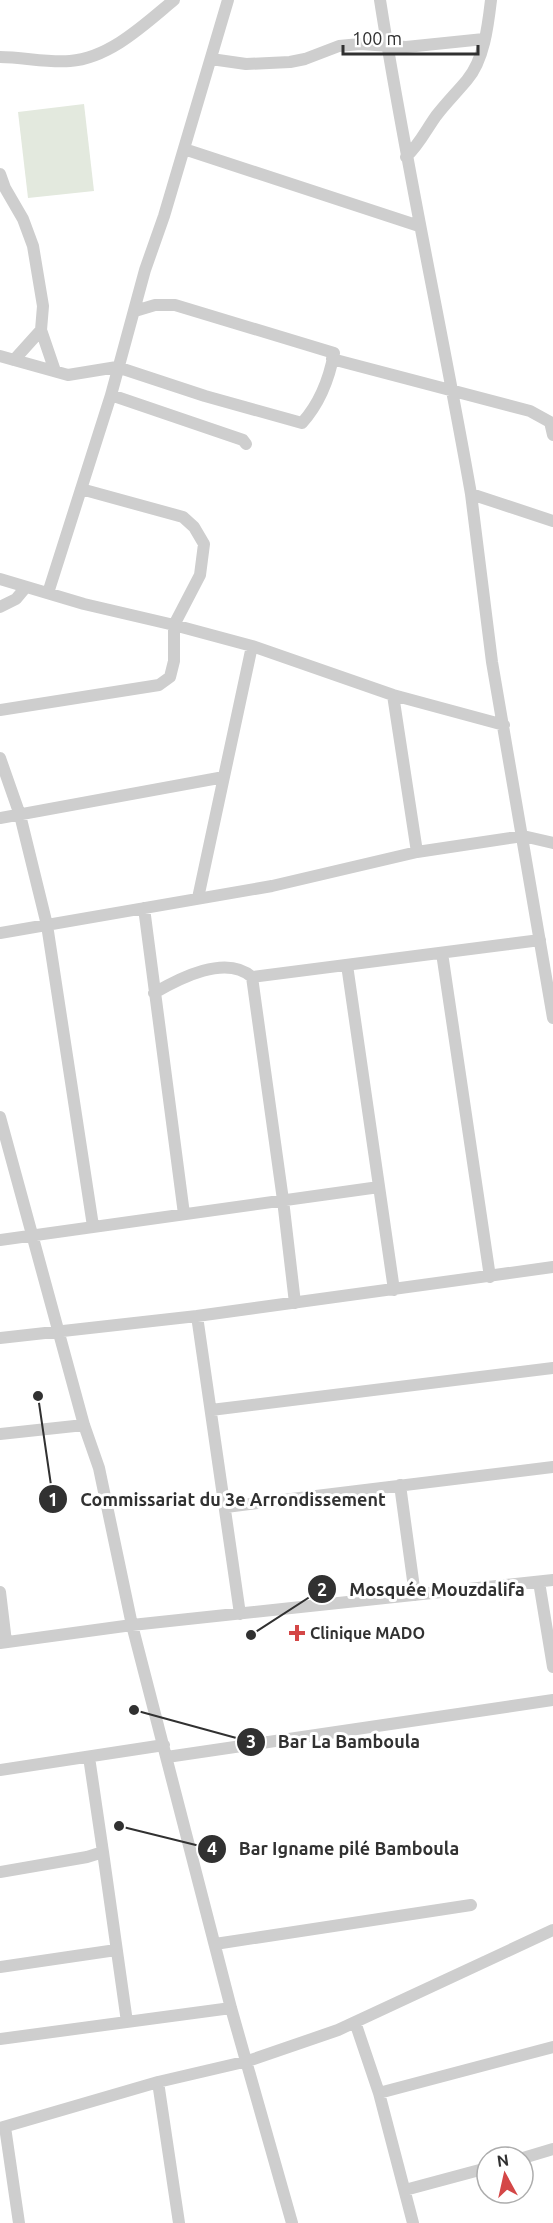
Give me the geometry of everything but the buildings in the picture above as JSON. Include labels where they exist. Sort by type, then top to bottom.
[{"type":"street","points":[[0,57],[71,61],[96,54],[125,39],[174,0]]},
{"type":"street","points":[[48,593],[111,395],[145,270],[164,216],[228,0]]},
{"type":"street","points":[[380,0],[406,158],[453,391],[471,494],[489,639],[553,1018]]},
{"type":"street","points":[[406,158],[418,147],[438,114],[468,79],[476,65],[489,21],[491,0]]},
{"type":"street","points":[[211,59],[246,64],[290,62],[305,59],[339,46],[360,44],[387,47],[423,46],[484,39]]},
{"type":"street","points":[[184,149],[419,226]]},
{"type":"street","points":[[0,174],[3,188],[23,219],[33,246],[43,306],[41,330],[55,371]]},
{"type":"street","points":[[0,357],[68,375],[117,367],[205,396],[302,423],[312,412],[327,385],[334,353],[175,305],[155,305],[135,311]]},
{"type":"street","points":[[15,360],[41,330]]},
{"type":"street","points":[[332,359],[485,398],[541,416],[550,422],[553,435]]},
{"type":"street","points":[[111,395],[243,440],[246,444]]},
{"type":"street","points":[[0,710],[159,684],[170,677],[174,661],[174,625],[200,575],[204,544],[194,527],[183,517],[81,489]]},
{"type":"street","points":[[471,494],[553,521]]},
{"type":"street","points":[[0,579],[84,604],[252,646],[393,695],[504,725]]},
{"type":"street","points":[[0,607],[16,599],[26,587]]},
{"type":"street","points":[[198,898],[252,646]]},
{"type":"street","points":[[393,695],[417,852]]},
{"type":"street","points":[[0,758],[20,815],[46,925],[93,1226]]},
{"type":"street","points":[[0,818],[224,777]]},
{"type":"street","points":[[0,933],[272,886],[417,852],[523,836],[553,843]]},
{"type":"street","points":[[144,908],[184,1214]]},
{"type":"street","points":[[154,993],[182,979],[221,968],[237,968],[252,977],[540,940]]},
{"type":"street","points":[[442,952],[489,1277]]},
{"type":"street","points":[[347,965],[394,1290]]},
{"type":"street","points":[[252,977],[295,1303]]},
{"type":"street","points":[[0,1117],[84,1425],[99,1468],[132,1625],[231,2008],[248,2061],[292,2223]]},
{"type":"street","points":[[0,1240],[379,1187]]},
{"type":"street","points":[[0,1338],[197,1316],[553,1267]]},
{"type":"street","points":[[197,1316],[240,1614]]},
{"type":"street","points":[[211,1410],[553,1368]]},
{"type":"street","points":[[0,1434],[84,1425]]},
{"type":"street","points":[[226,1508],[553,1467]]},
{"type":"street","points":[[400,1485],[415,1595]]},
{"type":"street","points":[[0,1592],[3,1642],[132,1625],[553,1580]]},
{"type":"street","points":[[539,1582],[553,1667]]},
{"type":"street","points":[[0,1770],[89,1757],[166,1751],[553,1700]]},
{"type":"street","points":[[89,1757],[127,2022]]},
{"type":"street","points":[[0,1872],[87,1857],[103,1852]]},
{"type":"street","points":[[215,1944],[471,1905]]},
{"type":"street","points":[[19,2223],[2,2128],[158,2082],[248,2061],[355,2022],[553,1930]]},
{"type":"street","points":[[0,1967],[116,1950]]},
{"type":"street","points":[[0,2039],[231,2008]]},
{"type":"street","points":[[355,2022],[379,2092],[413,2223]]},
{"type":"street","points":[[379,2092],[553,2047]]},
{"type":"street","points":[[158,2082],[179,2223]]},
{"type":"street","points":[[535,2154],[553,2149]]},
{"type":"street","points":[[405,2190],[475,2171]]},
{"type":"shaded area","points":[[84,104],[94,191],[28,198],[18,112]]},
{"type":"place","name":"Commissariat du 3e Arrondissement","points":[[38,1396]]},
{"type":"place","name":"Clinique MADO","points":[[297,1633]]},
{"type":"place","name":"Mosquée Mouzdalifa","points":[[251,1635]]},
{"type":"place","name":"Bar La Bamboula","points":[[134,1710]]},
{"type":"place","name":"Bar Igname pilé Bamboula","points":[[119,1826]]}]
